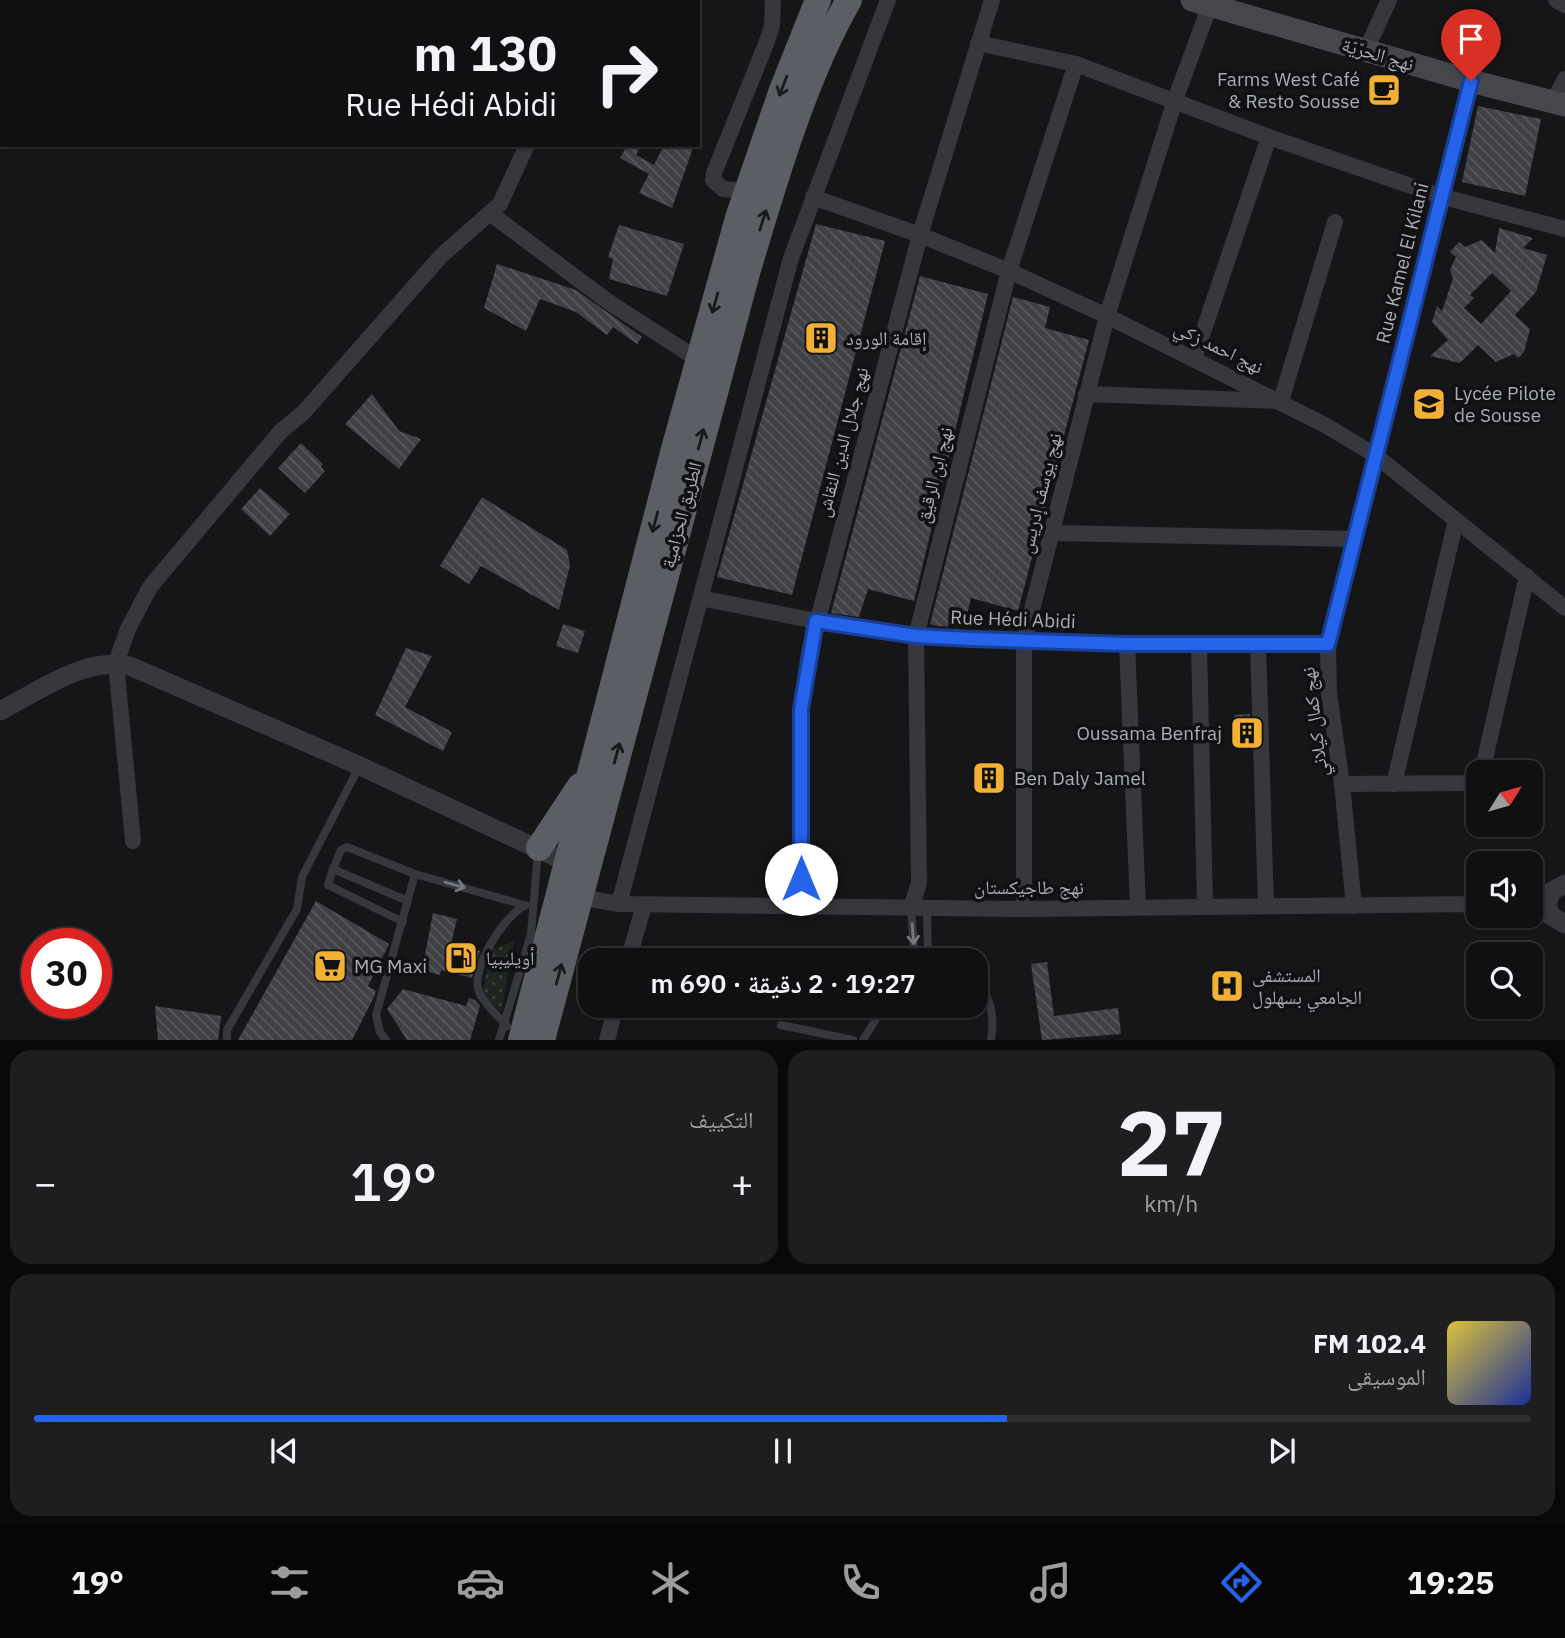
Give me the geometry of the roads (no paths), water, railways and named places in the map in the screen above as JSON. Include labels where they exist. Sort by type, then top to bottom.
[{"type":"highway","points":[[797,51],[809,0]]},
{"type":"highway","name":"الطريق الحزامية","points":[[514,1034],[544,909],[566,862],[699,360],[747,191],[818,0]]},
{"type":"highway","name":"الطريق الحزامية","points":[[542,1040],[758,234],[786,147],[849,0]]},
{"type":"highway","points":[[539,848],[591,766]]},
{"type":"main road","name":"نهج الحرّيّة","points":[[1201,3],[1559,104]]},
{"type":"street","points":[[747,191],[723,189],[713,180],[772,26],[773,0]]},
{"type":"street","points":[[619,904],[783,284],[888,0]]},
{"type":"street","name":"نهج جلال الدين النقاش","points":[[800,906],[801,709],[816,621],[920,234],[992,0]]},
{"type":"street","points":[[1366,50],[1390,0]]},
{"type":"street","points":[[1556,0],[1565,5]]},
{"type":"street","name":"نهج يوسف إدريس","points":[[1024,909],[1024,641],[1107,316],[1175,100],[1201,3]]},
{"type":"street","points":[[978,43],[1076,64],[1269,137],[1440,196],[1565,229]]},
{"type":"street","name":"نهج ابن الرقيق","points":[[919,908],[916,636],[1009,271],[1076,64]]},
{"type":"street","points":[[1559,104],[1565,79]]},
{"type":"street","name":"Rue Kamel El Kilani","points":[[1375,455],[1471,81]]},
{"type":"street","points":[[1194,359],[1269,137]]},
{"type":"street","points":[[133,841],[116,663],[142,597],[281,431],[304,412],[441,256],[491,214],[506,194],[526,147]]},
{"type":"street","name":"نهج احمد زكي","points":[[813,197],[920,234],[1009,271],[1281,401],[1375,455],[1565,608]]},
{"type":"street","points":[[491,214],[610,303],[699,360]]},
{"type":"street","points":[[1086,394],[1281,401],[1335,222]]},
{"type":"street","name":"نهج كمال كيلاني","points":[[1354,906],[1342,784],[1329,693],[1328,644],[1375,455]]},
{"type":"street","points":[[1394,784],[1456,520]]},
{"type":"street","points":[[1052,533],[1353,539]]},
{"type":"street","points":[[1485,760],[1527,576]]},
{"type":"street","name":"Rue Hédi Abidi","points":[[700,598],[816,621],[916,636],[1127,644],[1328,644]]},
{"type":"street","points":[[1127,644],[1138,907]]},
{"type":"street","points":[[1199,645],[1205,906]]},
{"type":"street","points":[[1258,645],[1266,906]]},
{"type":"street","points":[[0,711],[82,669],[116,663],[360,766],[566,862]]},
{"type":"street","points":[[1342,784],[1466,783]]},
{"type":"street","points":[[1543,891],[1561,885]]},
{"type":"street","points":[[1554,921],[1547,903],[1561,885]]},
{"type":"street","name":"نهج طاجيكستان","points":[[579,897],[644,905],[1024,909],[1466,904]]},
{"type":"street","points":[[632,948],[644,905]]},
{"type":"street","points":[[607,1040],[613,1018]]},
{"type":"lane","points":[[227,1040],[227,1030],[297,909],[302,877],[360,766]]},
{"type":"lane","points":[[403,922],[328,885],[341,850],[347,847],[415,874],[544,909],[539,848]]},
{"type":"lane","points":[[333,869],[408,901]]},
{"type":"lane","points":[[386,1040],[380,1032],[376,1016],[415,874]]},
{"type":"lane","points":[[499,1040],[514,1034],[481,995],[478,983],[489,945],[524,905]]},
{"type":"lane","points":[[919,908],[924,948]]},
{"type":"lane","points":[[916,948],[919,908]]},
{"type":"lane","points":[[988,999],[994,1023],[991,1040]]},
{"type":"lane","points":[[863,1040],[877,1018]]},
{"type":"lane","points":[[781,1025],[853,1040]]},
{"type":"place","name":"Farms West Café & Resto Sousse","points":[[1384,90]]},
{"type":"place","name":"إقامة الورود","points":[[821,338]]},
{"type":"place","name":"Lycée Pilote de Sousse","points":[[1429,404]]},
{"type":"place","name":"Oussama Benfraj","points":[[1247,733]]},
{"type":"place","name":"Ben Daly Jamel","points":[[989,778]]},
{"type":"place","name":"أويليبيا","points":[[461,958]]},
{"type":"place","name":"MG Maxi","points":[[330,966]]},
{"type":"place","name":"المستشفى الجامعي بسهلول","points":[[1227,986]]}]
